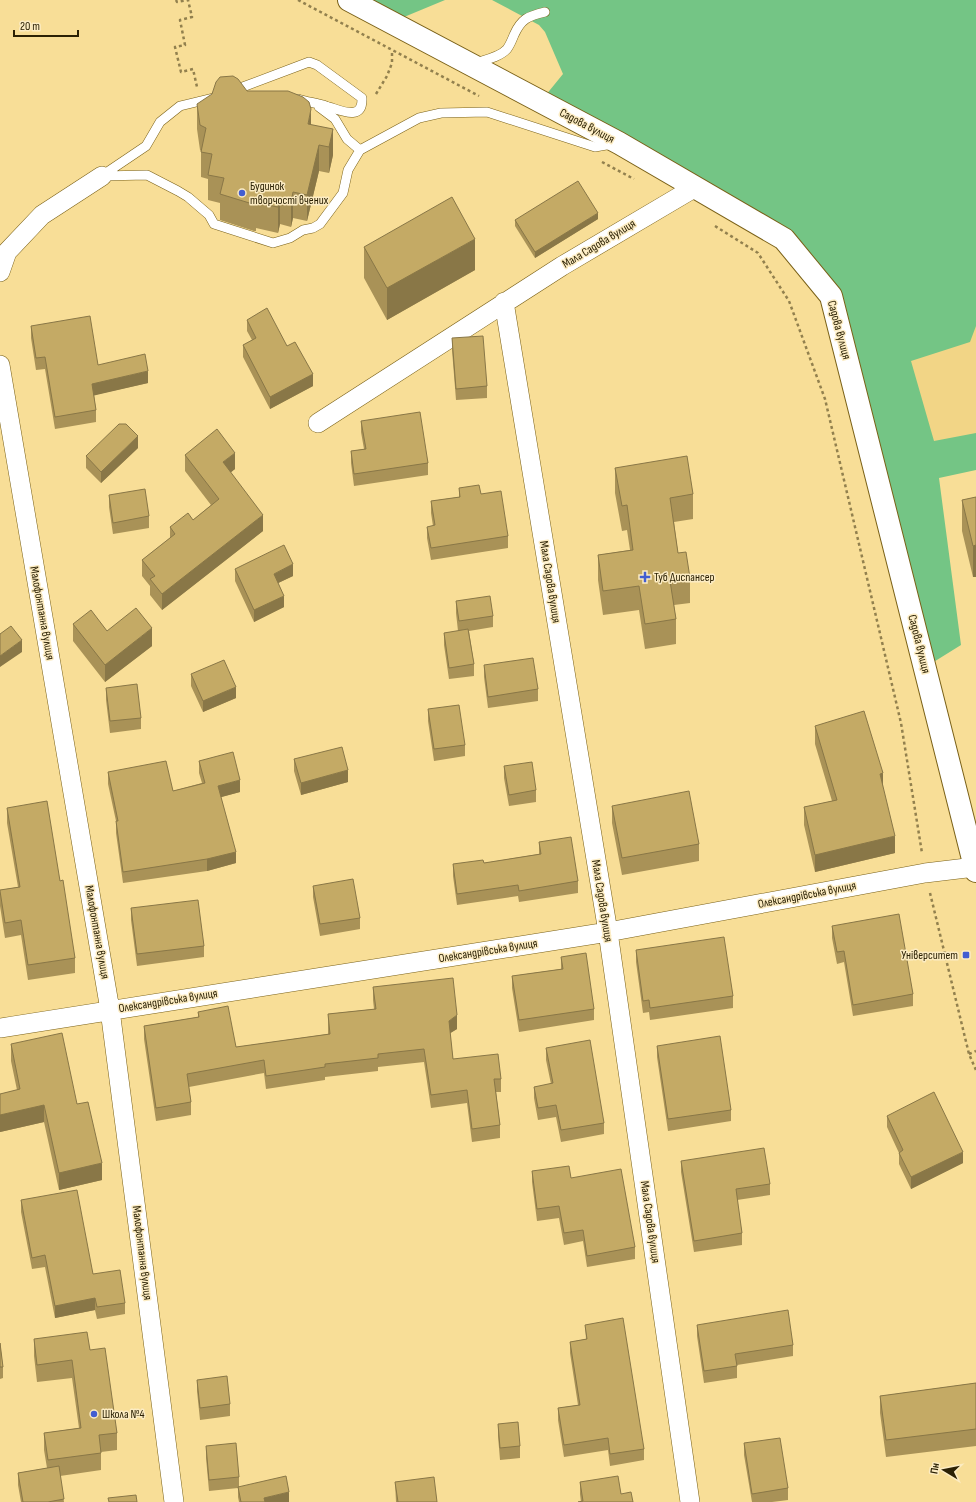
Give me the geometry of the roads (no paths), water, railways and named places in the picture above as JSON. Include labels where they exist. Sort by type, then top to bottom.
[{"type":"street","name":"Садова вулиця","points":[[349,0],[619,143],[784,239],[831,296],[975,869]]},
{"type":"street","points":[[0,272],[7,252],[42,215],[102,176]]},
{"type":"street","name":"Мала Садова вулиця","points":[[318,423],[504,302],[694,188]]},
{"type":"street","name":"Мала Садова вулиця","points":[[504,302],[608,932],[690,1502]]},
{"type":"street","name":"Малофонтанна вулиця","points":[[0,365],[110,1010],[174,1502]]},
{"type":"street","name":"Олександрівська вулиця","points":[[0,1028],[608,932],[925,873],[975,869]]},
{"type":"lane","points":[[472,65],[499,55],[506,49],[523,20],[545,12]]},
{"type":"lane","points":[[226,95],[240,88],[309,62],[317,65],[362,98],[362,105],[356,112],[346,113],[326,106],[290,97]]},
{"type":"lane","points":[[102,176],[146,146],[160,122],[180,106],[226,95],[256,92]]},
{"type":"lane","points":[[316,104],[334,119],[347,139],[360,150]]},
{"type":"lane","points":[[102,176],[147,175],[188,197],[209,215],[214,224],[273,243],[290,238],[303,230],[313,228],[320,224],[343,193],[348,170],[360,150],[419,118],[441,113],[487,112],[595,147],[619,143]]},
{"type":"place","name":"Будинок творчості вчених","points":[[242,193]]},
{"type":"place","name":"Туб Диспансер","points":[[645,577]]},
{"type":"place","name":"Університет","points":[[966,955]]},
{"type":"place","name":"Школа №4","points":[[94,1414]]}]
